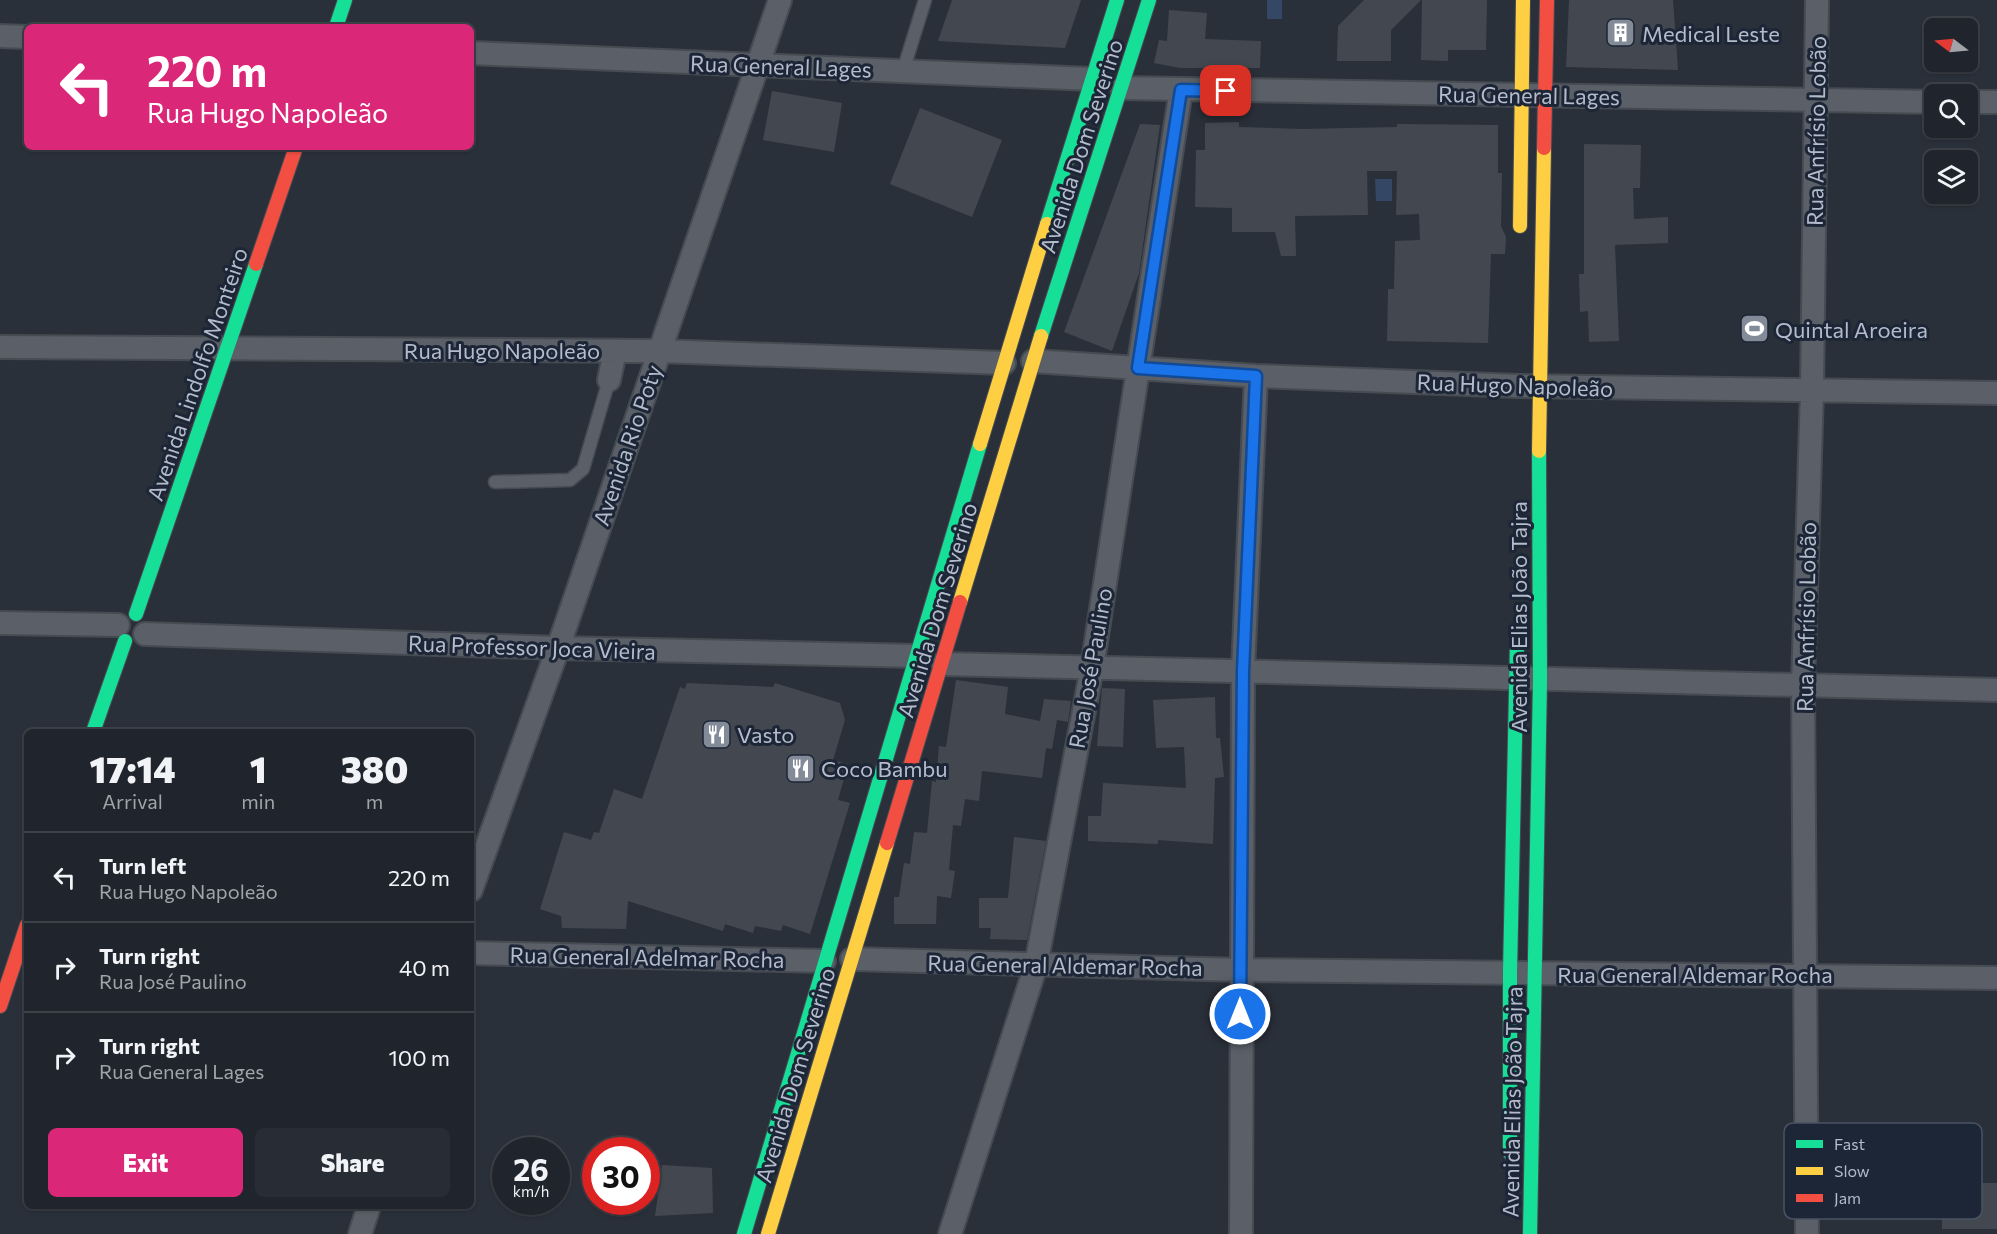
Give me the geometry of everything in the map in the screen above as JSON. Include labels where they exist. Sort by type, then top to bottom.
[{"type":"street","points":[[337,24],[345,0]]},
{"type":"street","name":"Avenida Rio Poty","points":[[474,882],[558,648],[780,0]]},
{"type":"street","name":"Avenida Dom Severino","points":[[744,1234],[1004,363],[1117,0]]},
{"type":"street","name":"Avenida Dom Severino","points":[[768,1234],[943,664],[1033,361],[1149,0]]},
{"type":"street","points":[[1520,235],[1523,0]]},
{"type":"street","name":"Avenida Elias João Tajra","points":[[1530,1234],[1540,680],[1524,386],[1546,95],[1547,0]]},
{"type":"street","name":"Rua Anfrísio Lobão","points":[[1805,1123],[1803,686],[1812,390],[1817,0]]},
{"type":"street","points":[[0,36],[24,37]]},
{"type":"street","name":"Rua General Lages","points":[[474,53],[1091,79]]},
{"type":"street","name":"Rua General Lages","points":[[1122,88],[1924,102]]},
{"type":"street","name":"Rua José Paulino","points":[[950,1234],[1036,965],[1092,668],[1181,90]]},
{"type":"street","points":[[1978,102],[1997,102]]},
{"type":"street","name":"Avenida Lindolfo Monteiro","points":[[94,729],[228,349],[295,150]]},
{"type":"street","name":"Rua Hugo Napoleão","points":[[0,347],[659,351],[1004,363]]},
{"type":"street","points":[[609,380],[615,351]]},
{"type":"street","name":"Rua Hugo Napoleão","points":[[1033,361],[1256,376],[1524,386],[1997,393]]},
{"type":"street","points":[[1241,1234],[1240,969],[1243,671],[1256,376]]},
{"type":"street","name":"Rua Professor Joca Vieira","points":[[0,623],[558,648],[918,656]]},
{"type":"street","name":"Avenida Elias João Tajra","points":[[1510,1162],[1510,972],[1517,632]]},
{"type":"street","points":[[943,664],[1997,690]]},
{"type":"street","points":[[0,1006],[15,947],[24,930]]},
{"type":"street","name":"Rua General Adelmar Rocha","points":[[474,953],[824,962]]},
{"type":"street","name":"Rua General Aldemar Rocha","points":[[852,959],[1240,969],[1997,978]]},
{"type":"street","points":[[360,1234],[368,1209]]},
{"type":"street","name":"Rua Anfrísio Lobão","points":[[1807,1219],[1807,1234]]},
{"type":"lane","points":[[903,71],[925,0]]},
{"type":"lane","points":[[495,482],[570,480],[577,477],[583,469],[609,380]]},
{"type":"water","points":[[1267,0],[1282,0],[1282,19],[1267,19]]},
{"type":"water","points":[[1375,179],[1392,179],[1392,201],[1376,201]]},
{"type":"building","points":[[952,0],[1081,0],[1065,48],[938,41]]},
{"type":"building","points":[[1364,0],[1421,0],[1391,30],[1391,61],[1337,61],[1338,26]]},
{"type":"building","points":[[1422,0],[1487,0],[1486,50],[1448,50],[1448,61],[1421,60]]},
{"type":"building","name":"Medical Leste","points":[[1569,0],[1673,0],[1678,70],[1566,67]]},
{"type":"building","points":[[1169,10],[1207,13],[1205,39],[1261,41],[1260,68],[1180,68],[1154,63],[1159,40],[1167,41]]},
{"type":"building","points":[[772,91],[842,103],[834,152],[763,140]]},
{"type":"building","points":[[920,108],[1002,140],[972,217],[890,184]]},
{"type":"building","points":[[1239,122],[1239,127],[1301,129],[1397,127],[1397,124],[1498,125],[1498,173],[1502,173],[1501,226],[1506,237],[1505,254],[1491,254],[1488,343],[1387,341],[1388,289],[1394,289],[1395,241],[1420,240],[1419,214],[1396,215],[1397,171],[1367,171],[1368,215],[1295,216],[1296,256],[1281,256],[1275,232],[1232,232],[1232,208],[1195,207],[1196,150],[1205,150],[1205,123]]},
{"type":"building","points":[[1140,124],[1160,125],[1139,273],[1112,351],[1064,332]]},
{"type":"building","points":[[1584,144],[1641,145],[1640,188],[1633,188],[1634,219],[1668,217],[1668,243],[1615,245],[1619,341],[1589,342],[1588,311],[1580,312],[1579,274],[1584,274]]},
{"type":"building","points":[[956,680],[1008,687],[1005,714],[1040,721],[1044,699],[1071,701],[1068,722],[1057,720],[1052,749],[1046,748],[1042,778],[982,771],[979,801],[965,799],[961,826],[953,825],[949,870],[955,871],[951,898],[937,896],[936,924],[894,924],[894,897],[899,897],[904,863],[910,864],[914,832],[927,833],[932,781],[936,782],[939,746],[946,747]]},
{"type":"building","points":[[687,683],[773,687],[775,683],[840,703],[845,720],[833,760],[848,764],[838,800],[850,803],[810,934],[783,925],[781,931],[755,926],[753,933],[725,924],[723,931],[628,901],[626,929],[562,928],[561,916],[540,909],[564,832],[591,840],[594,832],[599,833],[614,789],[642,799],[680,687],[685,689]]},
{"type":"building","points":[[1102,688],[1125,689],[1123,747],[1097,746]]},
{"type":"building","points":[[1215,697],[1216,738],[1220,738],[1224,777],[1215,778],[1213,844],[1158,840],[1158,844],[1088,841],[1088,816],[1101,816],[1103,783],[1186,788],[1184,747],[1156,748],[1153,700]]},
{"type":"building","points":[[1014,837],[1046,841],[1027,940],[990,939],[991,928],[979,928],[979,898],[1008,898]]},
{"type":"building","points":[[662,1165],[712,1168],[713,1213],[655,1216],[660,1215]]},
{"type":"building","points":[[1982,1183],[1997,1183],[1997,1229],[1942,1229],[1942,1219],[1982,1219]]},
{"type":"traffic: fast","points":[[337,24],[345,0]]},
{"type":"traffic: fast","points":[[1047,224],[1117,0]]},
{"type":"traffic: fast","points":[[1041,336],[1149,0]]},
{"type":"traffic: fast","points":[[136,614],[256,264]]},
{"type":"traffic: fast","points":[[744,1234],[980,444]]},
{"type":"traffic: fast","points":[[1530,1234],[1540,680],[1539,451]]},
{"type":"traffic: fast","points":[[94,729],[125,641]]},
{"type":"traffic: fast","points":[[1510,1153],[1510,972],[1517,644]]},
{"type":"traffic: slow","points":[[1520,226],[1523,0]]},
{"type":"traffic: slow","points":[[1539,451],[1544,148]]},
{"type":"traffic: slow","points":[[980,444],[1047,224]]},
{"type":"traffic: slow","points":[[960,602],[1041,336]]},
{"type":"traffic: slow","points":[[768,1234],[887,843]]},
{"type":"traffic: jam","points":[[1544,148],[1547,0]]},
{"type":"traffic: jam","points":[[256,264],[295,150]]},
{"type":"traffic: jam","points":[[887,843],[960,602]]},
{"type":"traffic: jam","points":[[0,1006],[24,934]]},
{"type":"place","name":"Medical Leste","points":[[1621,33]]},
{"type":"place","name":"Quintal Aroeira","points":[[1754,329]]},
{"type":"place","name":"Vasto","points":[[716,734]]},
{"type":"place","name":"Coco Bambu","points":[[800,768]]},
{"type":"route","points":[[1226,91],[1181,90],[1138,368],[1256,376],[1243,671],[1240,1014]]}]
